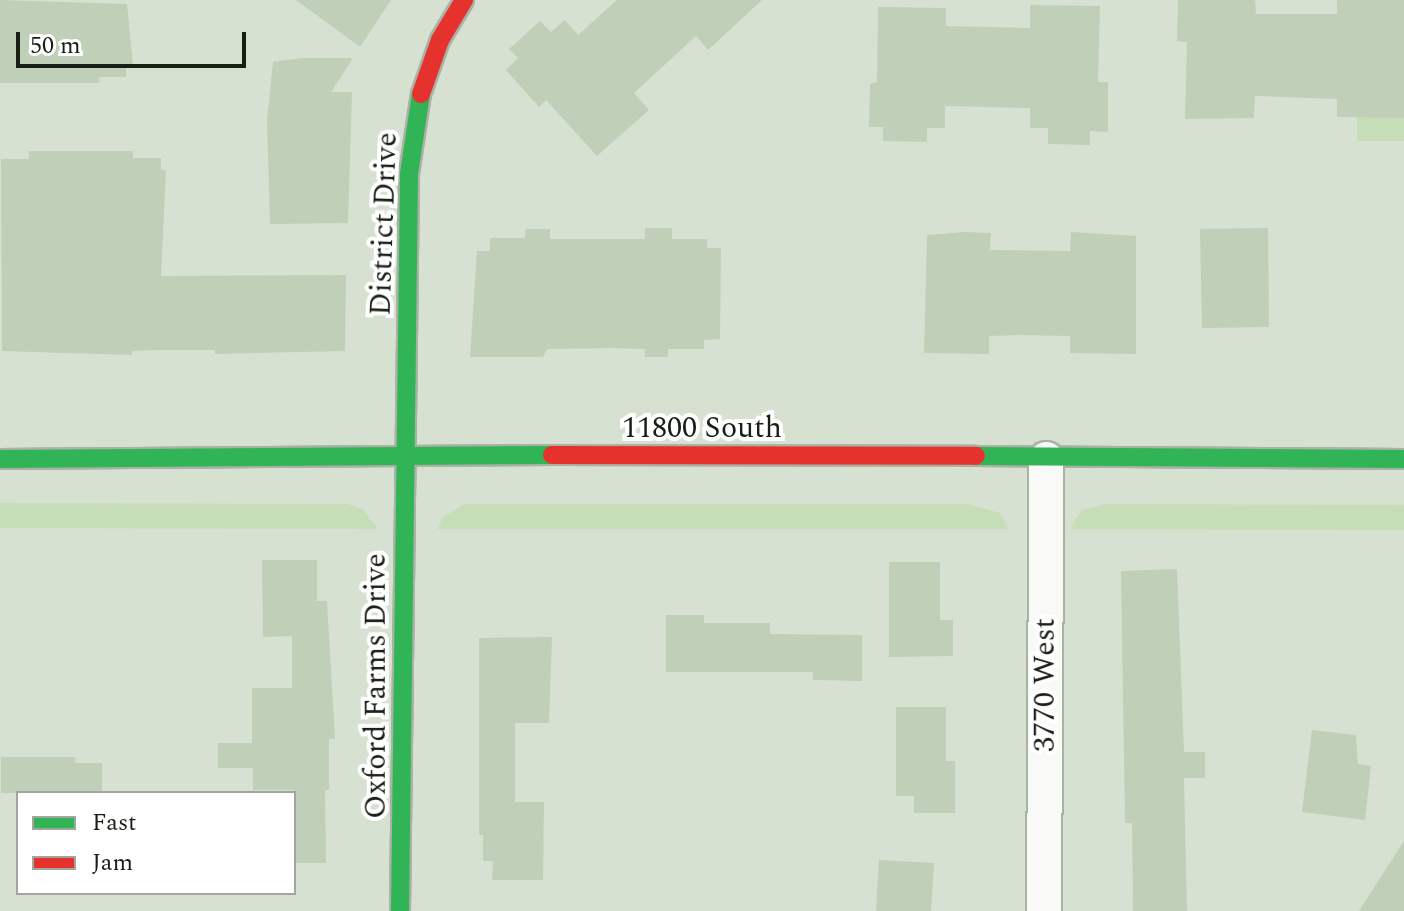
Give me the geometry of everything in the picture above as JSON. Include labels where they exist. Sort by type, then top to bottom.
[{"type":"main road","name":"District Drive","points":[[406,460],[409,174],[418,104],[440,40],[464,0]]},
{"type":"main road","name":"11800 South","points":[[0,459],[406,460],[753,454],[1046,459],[1404,459]]},
{"type":"main road","name":"Oxford Farms Drive","points":[[400,911],[406,460]]},
{"type":"street","name":"3770 West","points":[[1044,911],[1046,459]]},
{"type":"green space","points":[[1357,117],[1404,118],[1404,141],[1357,141]]},
{"type":"green space","points":[[0,503],[348,504],[363,509],[378,529],[0,528]]},
{"type":"green space","points":[[465,504],[968,504],[1000,513],[1009,529],[437,529],[443,517]]},
{"type":"green space","points":[[1106,504],[1404,505],[1404,530],[1070,529],[1082,510]]},
{"type":"building","points":[[0,0],[127,4],[133,66],[126,66],[126,77],[99,77],[99,83],[0,83]]},
{"type":"building","points":[[296,0],[391,0],[360,47]]},
{"type":"building","points":[[617,0],[762,0],[708,50],[696,36],[634,93],[649,110],[597,156],[546,100],[539,107],[506,70],[518,58],[509,49],[540,21],[551,32],[565,20],[578,35]]},
{"type":"building","points":[[1178,0],[1255,0],[1256,14],[1337,14],[1337,0],[1404,0],[1404,118],[1337,117],[1337,99],[1255,96],[1254,118],[1185,119],[1187,42],[1177,41]]},
{"type":"building","points":[[1030,5],[1100,6],[1098,82],[1108,82],[1108,132],[1090,131],[1090,145],[1048,144],[1048,128],[1030,128],[1030,108],[945,106],[945,128],[927,128],[927,142],[883,141],[883,127],[869,127],[870,84],[877,82],[878,7],[946,8],[946,26],[1030,28]]},
{"type":"building","points":[[302,58],[353,58],[331,92],[352,92],[348,223],[270,224],[267,121],[273,62]]},
{"type":"building","points":[[29,151],[133,151],[133,158],[161,158],[161,170],[166,170],[161,276],[346,275],[345,351],[215,354],[215,350],[159,350],[132,351],[132,355],[2,351],[1,159],[29,159]]},
{"type":"building","points":[[645,228],[672,228],[672,239],[707,239],[707,248],[721,248],[720,339],[704,340],[704,349],[668,349],[668,357],[645,357],[645,349],[611,348],[547,349],[543,357],[470,357],[477,251],[490,251],[490,238],[525,238],[526,229],[550,229],[550,239],[645,239]]},
{"type":"building","points":[[1268,228],[1269,327],[1202,328],[1200,229]]},
{"type":"building","points":[[1071,232],[1136,236],[1136,354],[1070,353],[1070,336],[1018,335],[989,336],[989,354],[924,353],[927,235],[991,233],[990,250],[1070,251]]},
{"type":"building","points":[[262,560],[317,560],[317,601],[327,601],[335,739],[329,739],[329,790],[325,790],[326,863],[296,863],[296,791],[253,790],[253,768],[218,768],[218,743],[252,743],[252,688],[292,688],[292,636],[263,637]]},
{"type":"building","points":[[889,562],[940,562],[940,620],[953,620],[953,656],[889,657]]},
{"type":"building","points":[[1177,569],[1184,752],[1205,752],[1205,778],[1184,778],[1187,911],[1133,911],[1132,823],[1125,823],[1121,571]]},
{"type":"building","points":[[666,615],[704,615],[704,623],[770,623],[770,634],[862,635],[862,681],[813,680],[813,672],[666,672]]},
{"type":"building","points":[[552,637],[549,723],[515,723],[515,802],[544,802],[543,880],[492,880],[493,861],[483,861],[483,835],[479,835],[479,638]]},
{"type":"building","points":[[896,707],[946,707],[946,761],[955,761],[955,813],[914,813],[914,796],[896,796]]},
{"type":"building","points":[[1312,730],[1356,735],[1358,764],[1371,766],[1365,820],[1302,812]]},
{"type":"building","points":[[1,757],[75,757],[75,763],[102,763],[102,791],[1,793]]},
{"type":"building","points":[[1404,841],[1404,911],[1359,911]]},
{"type":"building","points":[[879,860],[934,863],[931,911],[876,911]]},
{"type":"traffic: fast","points":[[400,911],[409,174],[421,94]]},
{"type":"traffic: fast","points":[[0,459],[552,455]]},
{"type":"traffic: fast","points":[[976,456],[1404,459]]},
{"type":"traffic: jam","points":[[421,94],[440,40],[464,0]]},
{"type":"traffic: jam","points":[[552,455],[976,456]]}]
